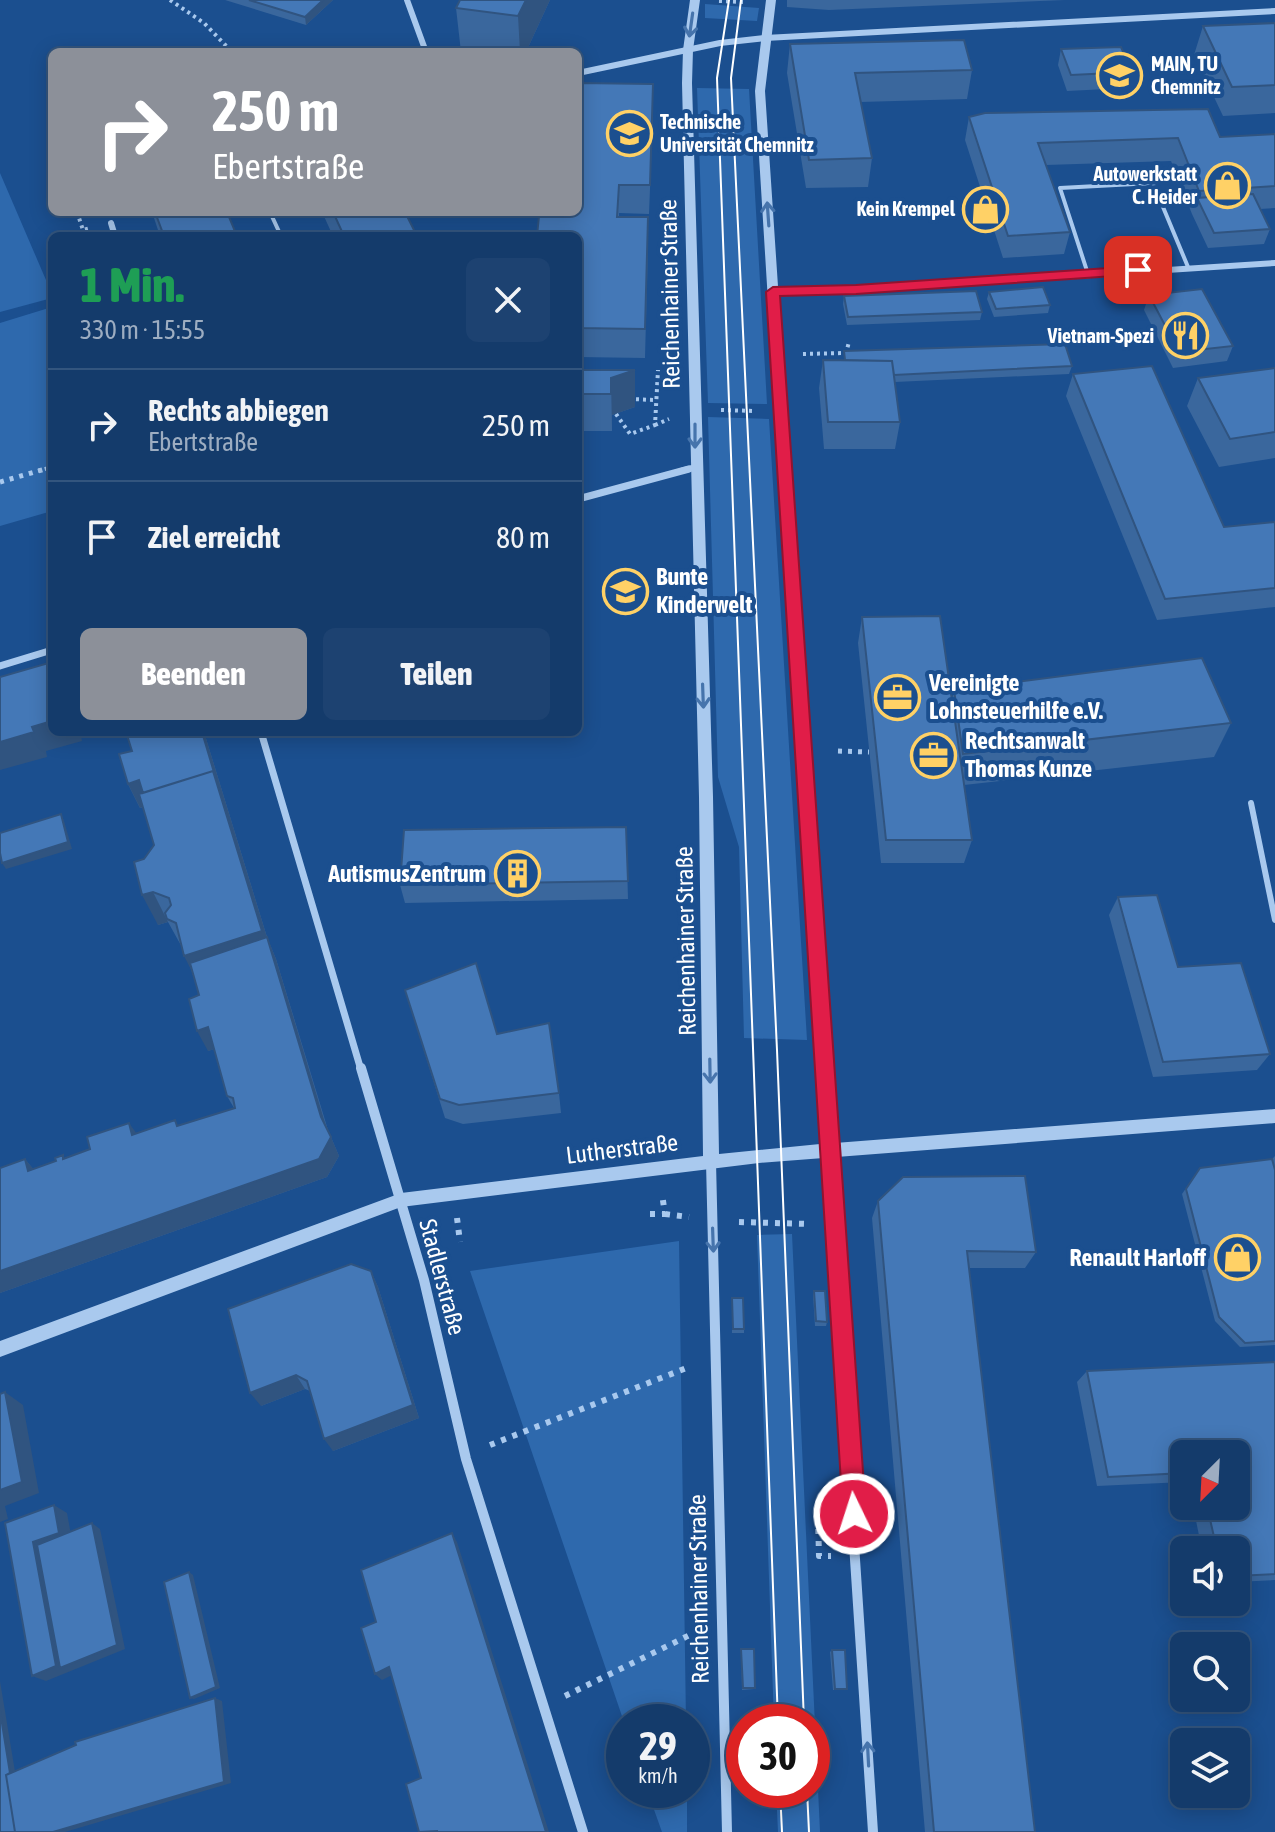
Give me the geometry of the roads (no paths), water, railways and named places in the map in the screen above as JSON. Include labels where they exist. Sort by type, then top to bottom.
[{"type":"street","points":[[407,0],[425,48]]},
{"type":"street","name":"Reichenhainer Straße","points":[[695,0],[688,50],[727,1832]]},
{"type":"street","points":[[771,2],[760,91],[873,1832]]},
{"type":"street","points":[[582,72],[765,38],[849,36],[1275,11]]},
{"type":"street","points":[[111,223],[114,232]]},
{"type":"street","points":[[773,292],[856,290],[1275,263]]},
{"type":"street","points":[[582,498],[696,467]]},
{"type":"street","points":[[0,666],[48,651]]},
{"type":"street","name":"Stadlerstraße","points":[[262,736],[424,1280],[466,1459],[583,1832]]},
{"type":"street","name":"Lutherstraße","points":[[0,1349],[401,1200],[828,1149],[1275,1116]]},
{"type":"lane","points":[[1088,274],[1060,188],[1153,183],[1188,267]]},
{"type":"lane","points":[[1251,803],[1275,920]]},
{"type":"tram line","points":[[729,0],[717,78],[777,1704]]},
{"type":"tram line","points":[[741,0],[731,78],[777,1050],[803,1704]]},
{"type":"tram line","points":[[781,1808],[782,1832]]},
{"type":"tram line","points":[[808,1808],[809,1832]]},
{"type":"place","name":"MAIN, TU Chemnitz","points":[[1120,75]]},
{"type":"place","name":"Technische Universität Chemnitz","points":[[629,134]]},
{"type":"place","name":"Autowerkstatt C. Heider","points":[[1228,185]]},
{"type":"place","name":"Kein Krempel","points":[[986,209]]},
{"type":"place","name":"Vietnam-Spezi","points":[[1185,336]]},
{"type":"place","name":"Bunte Kinderwelt","points":[[625,591]]},
{"type":"place","name":"Vereinigte Lohnsteuerhilfe e.V.","points":[[898,697]]},
{"type":"place","name":"Rechtsanwalt Thomas Kunze","points":[[934,755]]},
{"type":"place","name":"AutismusZentrum","points":[[517,874]]},
{"type":"place","name":"Renault Harloff","points":[[1237,1258]]}]
